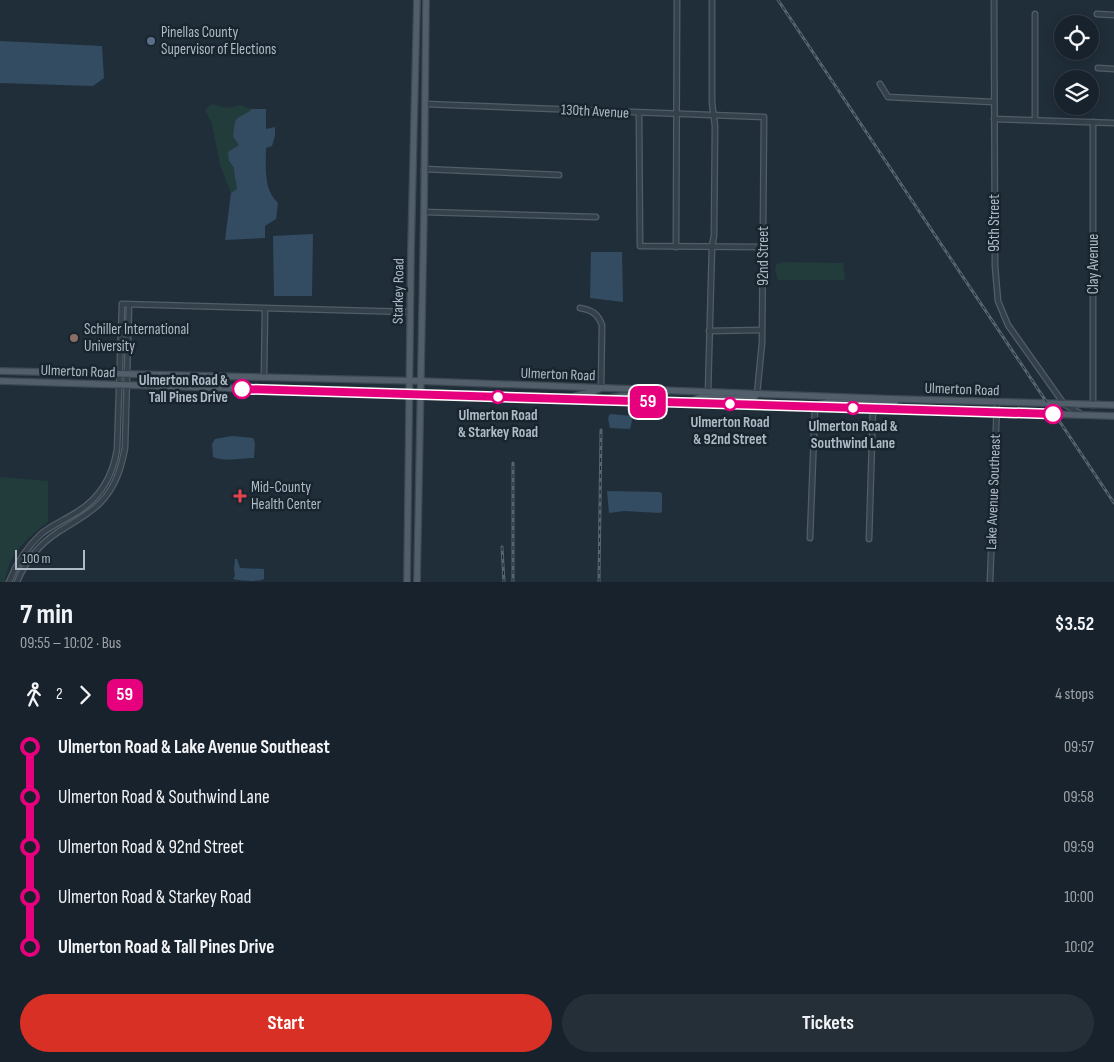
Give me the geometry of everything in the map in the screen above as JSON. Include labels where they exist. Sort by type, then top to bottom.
[{"type":"main road","name":"Starkey Road","points":[[407,582],[416,0]]},
{"type":"main road","name":"Starkey Road","points":[[417,582],[426,0]]},
{"type":"main road","points":[[415,114],[425,104],[418,93],[419,67],[416,64]]},
{"type":"main road","points":[[412,238],[423,253]]},
{"type":"main road","name":"Ulmerton Road","points":[[0,371],[420,381],[997,403],[1114,405]]},
{"type":"main road","name":"Ulmerton Road","points":[[0,381],[1114,416]]},
{"type":"main road","points":[[570,399],[575,395],[589,394],[601,388]]},
{"type":"main road","points":[[603,400],[615,395],[657,396],[668,391]]},
{"type":"main road","points":[[690,403],[700,397],[745,399],[757,394]]},
{"type":"main road","points":[[815,407],[827,402],[891,404],[896,399]]},
{"type":"street","points":[[676,247],[677,0]]},
{"type":"street","points":[[708,393],[712,246],[714,236],[715,135],[712,114],[712,0]]},
{"type":"street","name":"95th Street","points":[[994,0],[994,266],[998,301],[1008,326],[1064,404],[1084,415]]},
{"type":"street","points":[[1034,14],[1035,120]]},
{"type":"street","points":[[1097,14],[1114,15]]},
{"type":"street","points":[[1098,68],[1114,69]]},
{"type":"street","points":[[880,84],[888,97],[994,102]]},
{"type":"street","name":"130th Avenue","points":[[425,104],[527,106],[639,113],[764,117]]},
{"type":"street","points":[[639,113],[640,246],[762,247]]},
{"type":"street","name":"92nd Street","points":[[757,394],[762,343],[764,117]]},
{"type":"street","points":[[994,119],[1114,123]]},
{"type":"street","name":"Clay Avenue","points":[[1093,122],[1093,405]]},
{"type":"street","points":[[424,169],[559,174]]},
{"type":"street","points":[[424,212],[596,217]]},
{"type":"street","points":[[9,582],[19,560],[30,546],[55,524],[86,506],[94,499],[108,480],[117,449],[122,304],[410,312]]},
{"type":"street","points":[[17,582],[30,558],[38,549],[56,533],[93,509],[106,496],[120,471],[125,448],[129,304]]},
{"type":"street","points":[[580,308],[594,312],[602,325],[601,388]]},
{"type":"street","points":[[264,378],[265,309]]},
{"type":"street","points":[[709,332],[761,330]]},
{"type":"street","name":"Lake Avenue Southeast","points":[[990,582],[997,403]]},
{"type":"street","points":[[810,538],[815,407]]},
{"type":"street","points":[[869,538],[873,409]]},
{"type":"green space","points":[[211,104],[227,108],[241,105],[251,109],[251,111],[238,118],[235,123],[233,137],[239,145],[229,161],[234,168],[237,189],[231,193],[220,165],[212,124],[205,110]]},
{"type":"green space","points":[[782,262],[843,263],[845,280],[778,280],[775,270],[776,265]]},
{"type":"green space","points":[[0,477],[48,481],[48,522],[19,548],[10,563],[5,582],[0,582]]},
{"type":"water","points":[[0,41],[102,46],[104,78],[93,86],[0,83]]},
{"type":"water","points":[[251,109],[266,109],[266,129],[275,127],[272,146],[266,148],[266,170],[270,191],[278,203],[276,219],[265,226],[265,238],[225,240],[231,193],[237,189],[234,168],[229,161],[228,152],[239,145],[233,137],[236,120]]},
{"type":"water","points":[[313,234],[312,296],[274,296],[273,236]]},
{"type":"water","points":[[591,252],[622,252],[623,302],[590,298]]},
{"type":"water","points":[[610,414],[633,416],[630,429],[610,428],[608,418]]},
{"type":"water","points":[[232,436],[253,438],[255,443],[254,458],[228,460],[213,457],[212,444],[215,439]]},
{"type":"water","points":[[607,491],[662,493],[662,511],[660,513],[624,511],[609,513]]},
{"type":"water","points":[[235,559],[237,559],[240,568],[264,569],[264,579],[249,581],[233,579],[235,576]]},
{"type":"railway","points":[[778,0],[1114,503]]},
{"type":"railway","points":[[599,582],[601,430]]},
{"type":"railway","points":[[513,463],[513,582]]},
{"type":"railway","points":[[502,547],[504,582]]},
{"type":"bus line","name":"59","points":[[242,389],[1053,414]]},
{"type":"place","name":"Pinellas County Supervisor of Elections","points":[[151,41]]},
{"type":"place","name":"Schiller International University","points":[[74,338]]},
{"type":"place","name":"Ulmerton Road & Tall Pines Drive","points":[[242,389]]},
{"type":"place","name":"Ulmerton Road & Starkey Road","points":[[498,397]]},
{"type":"place","name":"Ulmerton Road & 92nd Street","points":[[730,404]]},
{"type":"place","name":"Ulmerton Road & Southwind Lane","points":[[853,408]]},
{"type":"place","name":"Mid-County Health Center","points":[[240,496]]}]
